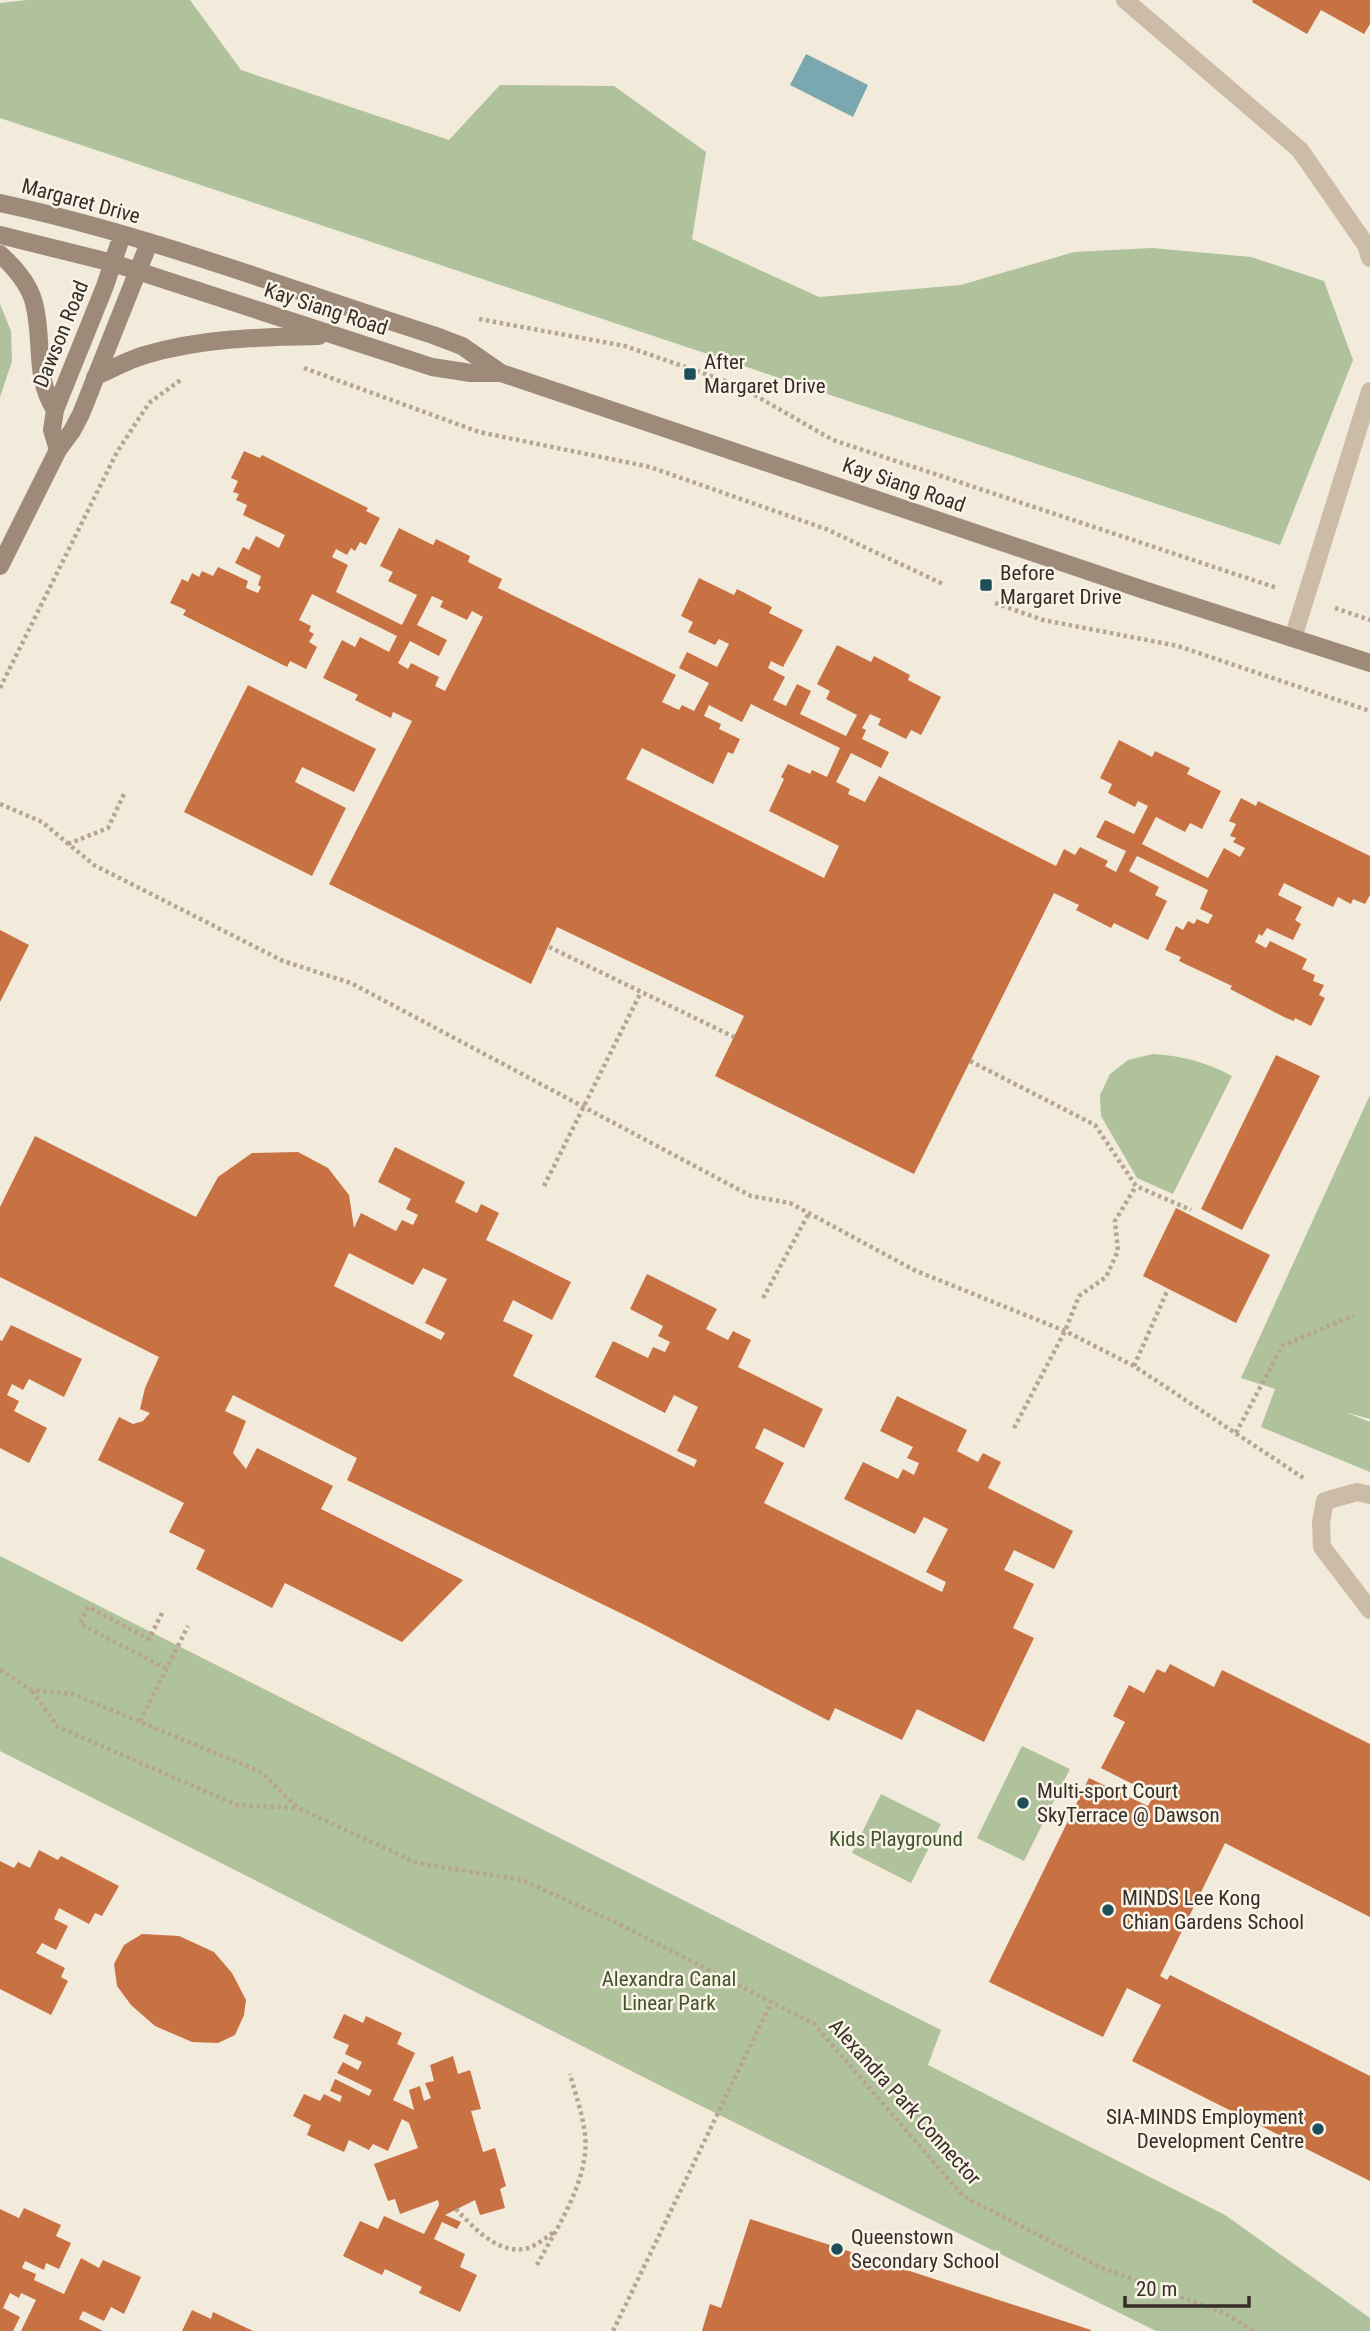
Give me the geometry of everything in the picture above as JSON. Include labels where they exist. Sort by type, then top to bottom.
[{"type":"street","points":[[1125,0],[1300,150],[1366,245],[1370,258]]},
{"type":"street","name":"Margaret Drive","points":[[0,203],[149,243]]},
{"type":"street","name":"Dawson Road","points":[[58,450],[52,430],[55,410],[122,234]]},
{"type":"street","points":[[0,235],[139,271]]},
{"type":"street","points":[[0,566],[58,450],[72,431],[149,243]]},
{"type":"street","name":"Kay Siang Road","points":[[149,243],[433,335],[462,346],[501,373]]},
{"type":"street","points":[[0,254],[18,271],[34,301],[42,380],[45,393],[55,410]]},
{"type":"street","name":"Kay Siang Road","points":[[139,271],[432,367],[453,371],[501,373],[1370,663]]},
{"type":"street","points":[[95,377],[143,355],[188,345],[240,337],[333,336]]},
{"type":"street","points":[[1293,638],[1370,391]]},
{"type":"street","points":[[1370,1495],[1357,1492],[1325,1501],[1321,1522],[1322,1547],[1370,1610]]},
{"type":"path","points":[[468,316],[625,346],[737,385],[832,440],[1370,620]]},
{"type":"path","points":[[292,364],[479,432],[650,467],[826,529],[943,584]]},
{"type":"path","points":[[0,688],[117,452],[149,404],[187,374]]},
{"type":"path","points":[[995,603],[1043,620],[1178,646],[1370,711]]},
{"type":"path","points":[[68,844],[108,828],[124,794]]},
{"type":"path","points":[[0,804],[42,822],[94,865],[283,961],[351,983],[751,1196],[790,1203],[914,1270],[1065,1331],[1134,1366],[1303,1476],[1325,1501]]},
{"type":"path","points":[[549,947],[734,1037]]},
{"type":"path","points":[[544,1186],[641,992]]},
{"type":"path","points":[[970,1061],[1095,1125],[1136,1186],[1191,1210]]},
{"type":"path","points":[[1014,1428],[1065,1331],[1079,1296],[1106,1277],[1118,1251],[1115,1221],[1136,1186]]},
{"type":"path","points":[[763,1298],[809,1213]]},
{"type":"path","points":[[1134,1366],[1168,1289]]},
{"type":"path","points":[[1236,1433],[1282,1346],[1354,1315]]},
{"type":"path","points":[[162,1614],[149,1639],[88,1607],[80,1624],[167,1669]]},
{"type":"path","points":[[140,1721],[188,1626]]},
{"type":"path","name":"Alexandra Park Connector","points":[[0,1670],[32,1690],[73,1694],[261,1772],[298,1808],[416,1863],[522,1880],[617,1923],[814,2024],[963,2196],[1100,2267],[1224,2313],[1253,2331]]},
{"type":"path","points":[[32,1690],[58,1727],[237,1805],[298,1808]]},
{"type":"path","points":[[613,2331],[771,2003]]},
{"type":"path","points":[[537,2265],[576,2187],[585,2158],[582,2119],[570,2074]]},
{"type":"path","points":[[456,2210],[496,2244],[513,2249],[528,2248],[554,2233]]},
{"type":"green space","points":[[27,0],[190,0],[241,70],[449,140],[500,85],[614,86],[706,152],[692,239],[819,297],[961,285],[1074,252],[1152,248],[1251,257],[1324,281],[1353,360],[1280,545],[0,118],[0,3]]},
{"type":"green space","points":[[0,304],[11,331],[12,361],[0,397]]},
{"type":"green space","points":[[1153,1054],[1194,1060],[1232,1076],[1173,1194],[1137,1178],[1101,1116],[1100,1095],[1110,1074],[1128,1060]]},
{"type":"green space","points":[[1370,1095],[1370,1419],[1345,1412],[1370,1422],[1370,1472],[1261,1427],[1275,1389],[1241,1378]]},
{"type":"green space","name":"Alexandra Canal Linear Park","points":[[0,1556],[941,2030],[928,2065],[1225,2215],[1370,2318],[1370,2331],[1156,2331],[675,2093],[0,1751]]},
{"type":"green space","name":"Multi-sport Court SkyTerrace @ Dawson","points":[[1022,1746],[1070,1769],[1024,1861],[977,1838]]},
{"type":"green space","name":"Kids Playground","points":[[881,1794],[941,1824],[911,1883],[852,1853]]},
{"type":"water","points":[[806,54],[868,85],[853,117],[790,85]]},
{"type":"building","points":[[1370,0],[1370,24],[1364,34],[1321,10],[1307,34],[1252,2]]},
{"type":"building","points":[[244,451],[260,458],[262,455],[368,508],[366,511],[380,518],[366,545],[360,542],[355,551],[351,548],[347,555],[336,549],[332,557],[348,565],[336,592],[402,625],[417,595],[388,581],[393,572],[380,566],[399,528],[433,545],[436,539],[470,556],[468,562],[502,579],[498,588],[676,675],[662,702],[679,710],[682,705],[694,711],[709,683],[679,668],[687,652],[717,667],[729,644],[719,639],[715,645],[688,632],[693,622],[681,616],[699,578],[734,595],[737,589],[772,607],[769,613],[803,630],[783,667],[771,661],[768,668],[785,677],[773,700],[786,706],[797,684],[811,691],[800,714],[846,736],[857,715],[826,699],[830,691],[817,684],[837,645],[871,662],[874,656],[910,675],[908,680],[941,697],[921,735],[911,730],[906,739],[878,725],[881,719],[870,714],[862,728],[866,730],[862,739],[889,752],[881,768],[851,753],[836,782],[850,789],[848,794],[865,802],[879,776],[1056,866],[1064,849],[1075,855],[1080,847],[1108,861],[1105,866],[1116,872],[1126,851],[1096,837],[1105,820],[1134,834],[1148,806],[1138,801],[1135,807],[1108,793],[1112,784],[1100,778],[1119,740],[1152,757],[1155,751],[1190,768],[1187,774],[1221,791],[1202,829],[1190,823],[1185,832],[1156,817],[1142,844],[1208,878],[1224,848],[1240,857],[1245,848],[1233,842],[1236,838],[1230,836],[1236,824],[1229,821],[1241,798],[1256,806],[1258,801],[1370,856],[1370,895],[1365,904],[1353,899],[1351,904],[1338,897],[1333,907],[1284,883],[1278,895],[1302,907],[1295,920],[1301,924],[1293,940],[1267,928],[1262,936],[1259,934],[1255,942],[1266,948],[1270,941],[1307,959],[1302,969],[1315,975],[1313,981],[1324,985],[1319,995],[1325,998],[1311,1026],[1295,1018],[1294,1021],[1286,1018],[1230,989],[1232,986],[1179,961],[1181,957],[1165,950],[1176,926],[1183,930],[1188,921],[1194,924],[1197,919],[1208,924],[1213,915],[1200,909],[1208,890],[1137,856],[1129,871],[1159,887],[1155,895],[1167,901],[1148,940],[1114,923],[1111,928],[1076,910],[1079,905],[1054,893],[914,1174],[715,1076],[744,1016],[557,927],[531,984],[329,884],[412,721],[393,712],[391,718],[355,700],[358,695],[323,678],[342,640],[355,647],[360,637],[389,652],[397,636],[312,594],[299,620],[311,626],[309,631],[314,634],[309,642],[317,647],[306,669],[290,661],[287,667],[183,615],[186,610],[170,603],[182,579],[188,582],[192,573],[199,577],[202,571],[213,576],[218,567],[248,581],[246,588],[258,593],[261,587],[258,585],[261,576],[235,563],[243,547],[249,550],[256,536],[279,548],[285,535],[243,515],[247,505],[236,500],[239,494],[233,492],[238,481],[231,478]],"holes":[[[432,596],[443,601],[440,607],[467,620],[472,611],[483,617],[445,691],[435,686],[439,677],[411,663],[408,669],[398,663],[410,641],[439,656],[447,640],[417,625]],[[751,704],[840,748],[827,777],[812,770],[810,774],[788,764],[769,811],[839,846],[824,878],[626,779],[642,748],[713,784],[728,752],[733,754],[740,739],[719,729],[721,724],[704,716],[709,705],[742,722]]]},
{"type":"building","points":[[248,685],[376,749],[354,792],[302,767],[295,782],[346,808],[312,876],[184,812]]},
{"type":"building","points":[[0,930],[29,945],[0,1002]]},
{"type":"building","points":[[1276,1055],[1320,1076],[1242,1230],[1201,1209]]},
{"type":"building","points":[[35,1136],[196,1217],[218,1177],[252,1153],[298,1152],[328,1168],[349,1195],[354,1228],[361,1213],[396,1231],[402,1220],[413,1225],[418,1215],[406,1209],[411,1199],[378,1182],[395,1147],[465,1182],[455,1202],[477,1213],[481,1204],[499,1213],[486,1240],[571,1282],[552,1320],[513,1300],[503,1321],[533,1335],[513,1376],[694,1467],[697,1460],[677,1451],[698,1407],[674,1395],[665,1413],[595,1377],[613,1341],[648,1358],[653,1347],[665,1352],[670,1342],[658,1336],[663,1326],[630,1309],[647,1274],[717,1309],[706,1329],[728,1340],[733,1331],[751,1340],[738,1367],[823,1409],[804,1448],[764,1428],[755,1448],[784,1463],[764,1503],[942,1592],[946,1582],[926,1572],[948,1529],[924,1517],[915,1534],[844,1499],[863,1462],[898,1479],[903,1469],[914,1475],[919,1463],[907,1458],[913,1447],[880,1431],[897,1396],[967,1430],[957,1451],[978,1462],[983,1453],[1001,1462],[988,1488],[1073,1531],[1054,1569],[1014,1550],[1004,1570],[1034,1584],[1013,1628],[1034,1638],[984,1742],[917,1709],[902,1740],[835,1708],[829,1721],[641,1623],[347,1480],[357,1458],[233,1395],[225,1411],[246,1421],[233,1453],[246,1469],[257,1448],[333,1486],[321,1509],[463,1580],[402,1642],[285,1583],[272,1608],[196,1569],[205,1550],[169,1532],[184,1503],[98,1460],[119,1417],[133,1424],[143,1421],[150,1413],[140,1409],[145,1388],[159,1357],[0,1277],[0,1207]],"holes":[[[349,1253],[413,1285],[423,1268],[447,1279],[425,1323],[445,1333],[441,1340],[334,1286]]]},
{"type":"building","points":[[1176,1208],[1270,1255],[1236,1323],[1143,1276]]},
{"type":"building","points":[[11,1325],[82,1359],[64,1397],[29,1379],[23,1390],[12,1384],[7,1395],[19,1401],[14,1411],[47,1428],[29,1463],[0,1448],[0,1340],[2,1341]]},
{"type":"building","points":[[1170,1664],[1214,1687],[1222,1670],[1370,1744],[1370,1917],[1225,1843],[1160,1976],[1167,1980],[1170,1975],[1370,2076],[1370,2181],[1132,2061],[1161,2005],[1127,1988],[1103,2037],[989,1982],[1089,1778],[1148,1806],[1154,1795],[1101,1768],[1125,1722],[1113,1716],[1129,1685],[1144,1693],[1157,1669],[1165,1673]]},
{"type":"building","points":[[39,1850],[58,1860],[61,1856],[119,1886],[102,1916],[95,1913],[89,1924],[59,1908],[54,1919],[68,1926],[56,1950],[42,1943],[36,1953],[65,1968],[61,1977],[68,1981],[51,2015],[0,1989],[0,1861],[14,1868],[18,1862],[30,1868]]},
{"type":"building","points":[[142,1934],[179,1936],[214,1952],[232,1973],[246,2000],[244,2015],[235,2035],[218,2043],[192,2042],[155,2026],[131,2005],[117,1986],[114,1964],[124,1945]]},
{"type":"building","points":[[344,2014],[363,2023],[366,2016],[402,2033],[397,2044],[415,2053],[393,2100],[414,2110],[409,2090],[420,2086],[424,2101],[431,2098],[425,2083],[434,2081],[430,2065],[453,2056],[458,2074],[470,2070],[481,2109],[471,2111],[483,2152],[495,2148],[506,2186],[500,2189],[505,2208],[480,2215],[475,2200],[445,2215],[461,2222],[457,2229],[442,2222],[434,2239],[465,2254],[460,2267],[477,2275],[460,2312],[419,2293],[422,2287],[385,2269],[382,2275],[343,2256],[360,2221],[378,2229],[384,2216],[424,2234],[439,2205],[438,2200],[400,2214],[395,2199],[388,2201],[374,2164],[418,2148],[409,2123],[402,2119],[388,2151],[373,2144],[369,2150],[349,2140],[344,2152],[307,2135],[311,2125],[293,2116],[304,2094],[320,2101],[324,2094],[340,2102],[342,2096],[330,2091],[335,2079],[369,2096],[372,2090],[337,2073],[343,2062],[358,2070],[362,2062],[345,2054],[349,2045],[333,2038]]},
{"type":"building","points":[[24,2208],[61,2225],[56,2236],[71,2243],[59,2269],[46,2263],[44,2270],[25,2261],[22,2268],[36,2274],[34,2280],[64,2294],[81,2258],[99,2268],[103,2260],[141,2277],[124,2314],[111,2307],[104,2321],[83,2311],[79,2319],[103,2331],[21,2331],[36,2300],[21,2293],[19,2298],[10,2293],[3,2308],[20,2317],[13,2331],[0,2331],[0,2209],[19,2218]]},
{"type":"building","points":[[750,2219],[1091,2331],[702,2331],[710,2304],[721,2308]]},
{"type":"building","points":[[192,2310],[211,2319],[213,2312],[253,2331],[182,2331]]},
{"type":"place","name":"After Margaret Drive","points":[[690,374]]},
{"type":"place","name":"Before Margaret Drive","points":[[986,585]]},
{"type":"place","name":"Multi-sport Court SkyTerrace @ Dawson","points":[[1023,1803]]},
{"type":"place","name":"MINDS Lee Kong Chian Gardens School","points":[[1108,1910]]},
{"type":"place","name":"SIA-MINDS Employment Development Centre","points":[[1318,2129]]},
{"type":"place","name":"Queenstown Secondary School","points":[[837,2249]]}]
